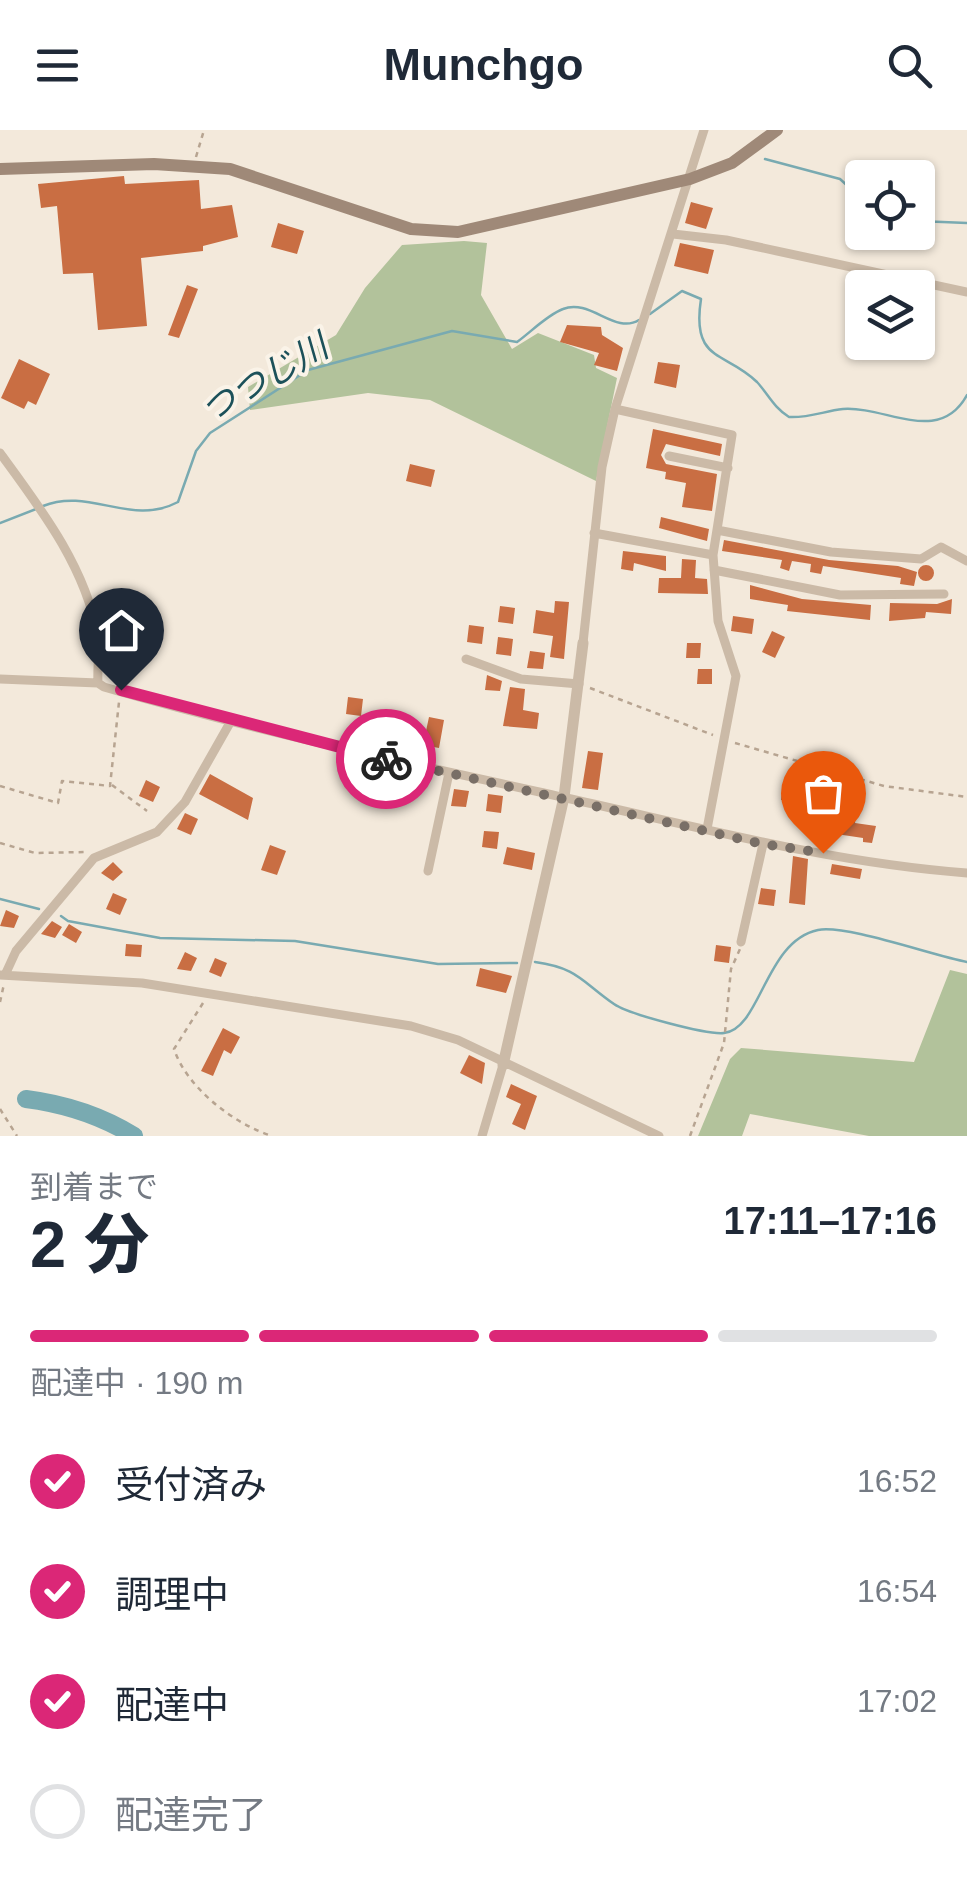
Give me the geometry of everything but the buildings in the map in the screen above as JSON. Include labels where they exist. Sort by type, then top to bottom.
[{"type":"main road","points":[[0,169],[194,165],[256,175],[398,225],[435,232],[482,229],[690,179],[732,163],[777,130]]},
{"type":"street","points":[[482,1136],[503,1065],[564,797],[594,533],[615,409],[704,130]]},
{"type":"street","points":[[673,234],[726,240],[967,292]]},
{"type":"street","points":[[615,409],[732,435],[713,555],[718,621],[736,676],[727,740],[706,829]]},
{"type":"street","points":[[0,453],[45,511],[92,610],[99,642],[98,683]]},
{"type":"street","points":[[669,456],[728,468]]},
{"type":"street","points":[[717,530],[831,552],[921,559],[942,547],[967,561]]},
{"type":"street","points":[[594,533],[713,555]]},
{"type":"street","points":[[714,570],[840,595],[944,594]]},
{"type":"street","points":[[466,659],[521,679],[579,684]]},
{"type":"street","points":[[0,679],[98,683],[231,721],[763,844],[893,867],[967,872]]},
{"type":"street","points":[[231,721],[185,802],[157,832],[94,858],[16,951],[3,975],[96,979],[411,1026],[458,1040],[503,1065],[659,1136]]},
{"type":"street","points":[[428,871],[449,773]]},
{"type":"street","points":[[741,942],[763,844]]},
{"type":"path","points":[[194,165],[204,130]]},
{"type":"path","points":[[579,684],[727,740],[884,786],[967,796]]},
{"type":"path","points":[[110,784],[121,690]]},
{"type":"path","points":[[0,786],[58,803],[62,782],[110,784],[147,811]]},
{"type":"path","points":[[0,843],[35,853],[87,852],[94,858]]},
{"type":"path","points":[[690,1136],[724,1043],[731,970],[741,942]]},
{"type":"path","points":[[0,1002],[3,975]]},
{"type":"path","points":[[210,994],[174,1049],[180,1069],[244,1127],[272,1136]]},
{"type":"path","points":[[0,1110],[17,1136]]},
{"type":"path","points":[[242,1136],[244,1127]]},
{"type":"green space","points":[[487,243],[481,295],[512,349],[538,333],[594,355],[596,368],[617,378],[596,481],[430,400],[368,393],[250,410],[248,387],[336,335],[365,288],[402,245]]},
{"type":"green space","points":[[950,970],[967,974],[967,1136],[869,1136],[750,1114],[742,1136],[698,1136],[730,1059],[741,1048],[914,1062]]},
{"type":"waterway","points":[[765,159],[845,184]]},
{"type":"waterway","points":[[935,222],[967,223]]},
{"type":"waterway","name":"つつじ川","points":[[650,314],[682,291],[701,299],[699,320],[706,345],[757,382],[789,417],[843,409],[927,421],[955,410],[967,395]]},
{"type":"waterway","name":"つつじ川","points":[[43,506],[77,501],[144,511],[178,502],[196,451],[210,433],[308,370],[452,331],[517,342],[551,315],[573,307],[621,323],[639,320]]},
{"type":"waterway","name":"つつじ川","points":[[0,523],[36,509]]},
{"type":"waterway","points":[[0,899],[39,909]]},
{"type":"waterway","points":[[61,916],[68,921],[160,938],[295,941],[438,964],[517,963]]},
{"type":"waterway","points":[[535,962],[570,972],[614,1004],[635,1013],[715,1033],[736,1028],[747,1017],[786,950],[800,937],[818,930],[868,936],[967,962]]},
{"type":"waterway","points":[[26,1099],[82,1112],[134,1136]]},
{"type":"way so far","points":[[386,759],[763,844],[823,853]]},
{"type":"route","points":[[121,690],[386,759]]}]
